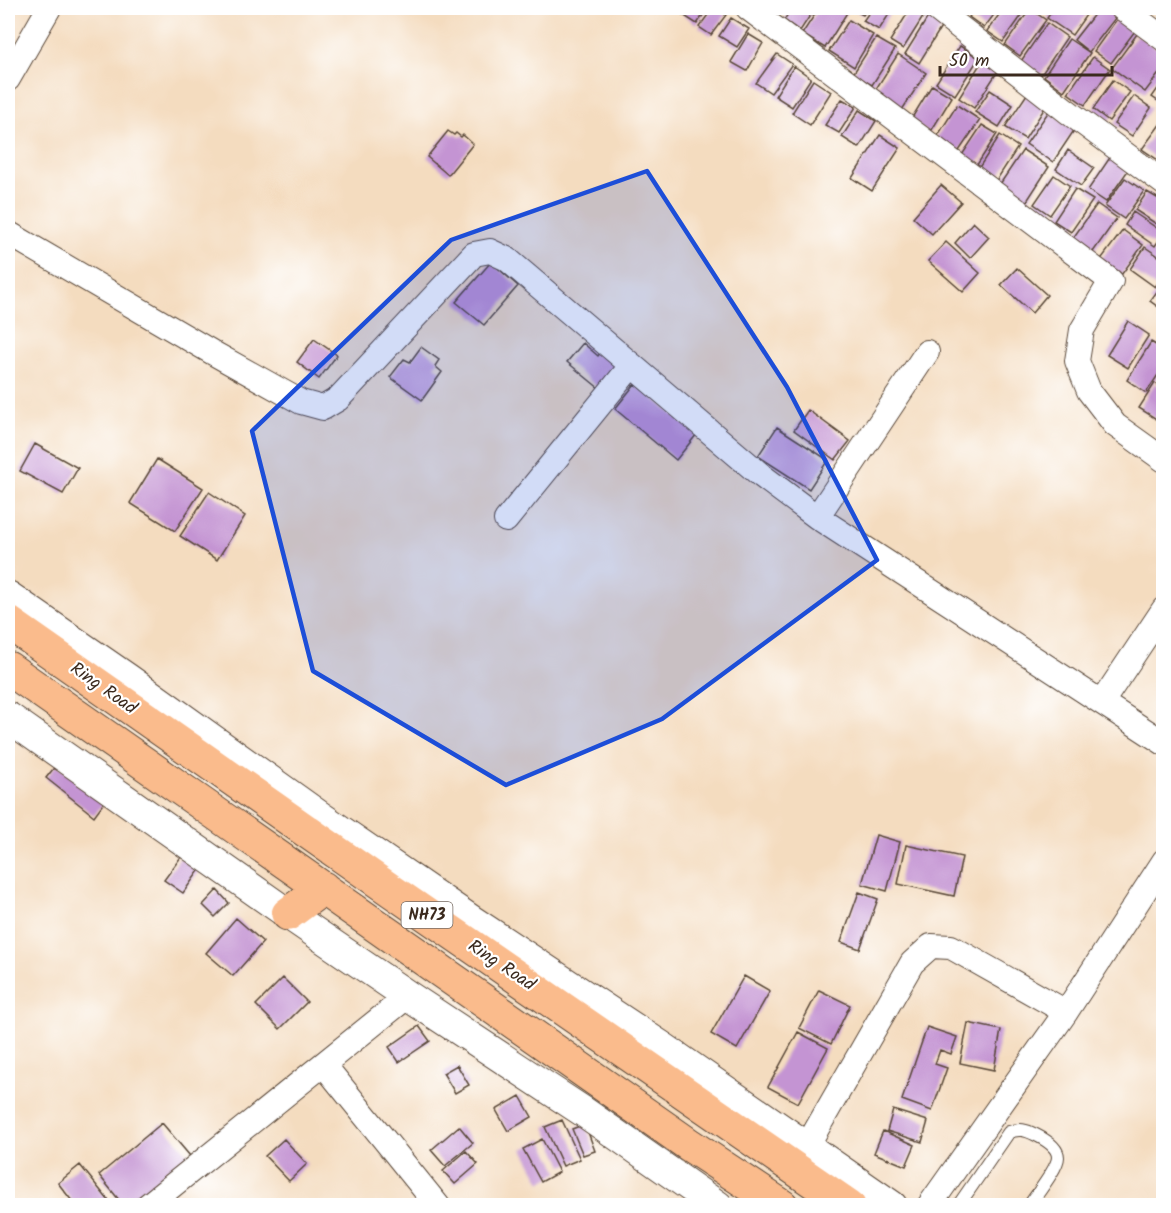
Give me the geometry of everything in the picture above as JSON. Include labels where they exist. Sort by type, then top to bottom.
[{"type":"highway","name":"Ring Road","points":[[8,622],[268,792],[392,891],[849,1206]]},
{"type":"highway","name":"Ring Road","points":[[8,668],[688,1144],[782,1206]]},
{"type":"highway","points":[[288,914],[323,888]]},
{"type":"highway","points":[[688,1144],[711,1110]]},
{"type":"street","points":[[8,79],[49,8]]},
{"type":"street","points":[[748,8],[1111,281],[1082,330],[1077,361],[1089,390],[1115,425],[1164,460]]},
{"type":"street","points":[[935,8],[1164,183]]},
{"type":"street","points":[[1122,8],[1164,39]]},
{"type":"street","points":[[8,233],[214,354],[301,402],[323,408],[338,399],[474,254],[490,251],[507,260],[762,476],[817,517],[1164,742]]},
{"type":"street","points":[[817,517],[927,352]]},
{"type":"street","points":[[506,520],[632,365]]},
{"type":"street","points":[[8,596],[268,792],[471,920],[673,1054],[892,1206]]},
{"type":"street","points":[[1102,702],[1164,609]]},
{"type":"street","points":[[8,717],[288,914],[584,1112],[718,1206]]},
{"type":"street","points":[[929,1206],[1066,1012],[1164,861]]},
{"type":"street","points":[[807,1146],[912,963],[930,946],[951,947],[1066,1012]]},
{"type":"street","points":[[147,1206],[408,996]]},
{"type":"street","points":[[324,1065],[438,1206]]},
{"type":"lane","points":[[958,1206],[1009,1132],[1016,1129],[1038,1136],[1054,1147],[1058,1156],[1055,1167],[1029,1206]]},
{"type":"highlighted area","points":[[647,171],[787,387],[877,560],[662,719],[506,785],[313,671],[252,431],[451,240]]},
{"type":"building","points":[[688,8],[708,8],[697,24],[683,15]]},
{"type":"building","points":[[713,8],[726,15],[711,35],[699,27]]},
{"type":"building","points":[[792,8],[815,8],[800,31],[784,20]]},
{"type":"building","points":[[819,8],[842,8],[848,11],[825,48],[802,34]]},
{"type":"building","points":[[850,8],[868,8],[863,15]]},
{"type":"building","points":[[872,8],[893,8],[879,30],[863,21]]},
{"type":"building","points":[[911,8],[925,14],[903,49],[890,41]]},
{"type":"building","points":[[975,8],[999,8],[984,28],[969,17]]},
{"type":"building","points":[[1004,8],[1027,8],[1003,42],[987,31]]},
{"type":"building","points":[[1054,8],[1091,8],[1072,35],[1047,18]]},
{"type":"building","points":[[1099,8],[1103,8],[1116,17],[1089,52],[1074,40]]},
{"type":"building","points":[[1030,9],[1046,20],[1020,56],[1005,45]]},
{"type":"building","points":[[928,17],[942,26],[919,63],[905,54]]},
{"type":"building","points":[[731,18],[749,29],[737,47],[719,36]]},
{"type":"building","points":[[1117,19],[1135,31],[1111,63],[1094,51]]},
{"type":"building","points":[[849,20],[873,35],[854,67],[829,51]]},
{"type":"building","points":[[1047,23],[1067,37],[1041,75],[1021,61]]},
{"type":"building","points":[[748,34],[763,43],[747,71],[731,62]]},
{"type":"building","points":[[1137,34],[1164,53],[1164,67],[1145,92],[1112,68]]},
{"type":"building","points":[[876,38],[895,49],[872,85],[853,74]]},
{"type":"building","points":[[1069,39],[1090,53],[1064,91],[1044,76]]},
{"type":"building","points":[[960,46],[979,58],[955,95],[936,83]]},
{"type":"building","points":[[777,54],[792,64],[771,93],[756,83]]},
{"type":"building","points":[[898,54],[926,73],[902,110],[874,92]]},
{"type":"building","points":[[1093,57],[1110,69],[1085,105],[1068,93]]},
{"type":"building","points":[[982,61],[998,71],[974,108],[959,98]]},
{"type":"building","points":[[794,66],[811,78],[792,107],[775,96]]},
{"type":"building","points":[[813,80],[831,92],[810,125],[792,113]]},
{"type":"building","points":[[1113,80],[1130,92],[1109,121],[1093,109]]},
{"type":"building","points":[[1164,80],[1164,105],[1152,97]]},
{"type":"building","points":[[932,85],[952,97],[930,133],[910,121]]},
{"type":"building","points":[[990,90],[1013,105],[999,127],[975,112]]},
{"type":"building","points":[[1027,94],[1046,106],[1025,139],[1005,127]]},
{"type":"building","points":[[1134,96],[1151,108],[1132,136],[1114,124]]},
{"type":"building","points":[[842,99],[856,107],[839,133],[825,125]]},
{"type":"building","points":[[957,105],[980,120],[957,154],[935,140]]},
{"type":"building","points":[[859,110],[876,121],[859,148],[842,137]]},
{"type":"building","points":[[1049,111],[1075,129],[1053,162],[1026,144]]},
{"type":"building","points":[[1164,119],[1164,164],[1142,149]]},
{"type":"building","points":[[982,125],[997,134],[975,168],[960,158]]},
{"type":"building","points":[[448,131],[461,137],[463,135],[473,144],[448,175],[427,157]]},
{"type":"building","points":[[880,135],[900,148],[872,191],[852,178]]},
{"type":"building","points":[[1000,135],[1018,147],[996,181],[978,169]]},
{"type":"building","points":[[1023,150],[1049,167],[1025,204],[998,187]]},
{"type":"building","points":[[1068,150],[1094,168],[1081,186],[1056,169]]},
{"type":"building","points":[[1111,156],[1129,169],[1106,202],[1088,190]]},
{"type":"building","points":[[1054,175],[1070,186],[1050,215],[1034,204]]},
{"type":"building","points":[[1125,178],[1144,191],[1124,219],[1105,206]]},
{"type":"building","points":[[941,185],[961,202],[932,234],[913,217]]},
{"type":"building","points":[[1075,189],[1093,200],[1071,232],[1054,221]]},
{"type":"building","points":[[1147,192],[1164,202],[1164,229],[1135,210]]},
{"type":"building","points":[[1097,204],[1117,218],[1093,252],[1073,238]]},
{"type":"building","points":[[1133,212],[1164,233],[1155,246],[1125,225]]},
{"type":"building","points":[[973,222],[989,237],[970,258],[955,243]]},
{"type":"building","points":[[1123,230],[1143,245],[1119,278],[1099,262]]},
{"type":"building","points":[[946,242],[980,273],[963,292],[928,261]]},
{"type":"building","points":[[1145,247],[1164,260],[1164,275],[1155,287],[1130,269]]},
{"type":"building","points":[[491,262],[518,286],[484,325],[456,302]]},
{"type":"building","points":[[1017,268],[1047,295],[1032,313],[1001,285]]},
{"type":"building","points":[[1164,282],[1164,311],[1150,301]]},
{"type":"building","points":[[1128,321],[1149,335],[1128,368],[1107,355]]},
{"type":"building","points":[[314,339],[337,355],[319,379],[297,362]]},
{"type":"building","points":[[1151,342],[1164,350],[1164,366],[1146,393],[1127,380]]},
{"type":"building","points":[[583,343],[598,356],[601,352],[619,366],[600,389],[567,362]]},
{"type":"building","points":[[421,347],[439,360],[435,366],[442,372],[422,400],[390,377],[404,359],[410,362]]},
{"type":"building","points":[[1155,383],[1164,389],[1164,424],[1139,408]]},
{"type":"building","points":[[635,384],[697,434],[676,460],[615,409]]},
{"type":"building","points":[[808,410],[850,441],[835,460],[794,430]]},
{"type":"building","points":[[777,427],[828,460],[809,489],[758,456]]},
{"type":"building","points":[[35,444],[78,468],[63,494],[20,471]]},
{"type":"building","points":[[157,459],[203,488],[175,531],[130,503]]},
{"type":"building","points":[[209,492],[245,516],[217,560],[180,536]]},
{"type":"building","points":[[57,764],[105,801],[94,816],[46,778]]},
{"type":"building","points":[[876,835],[900,842],[887,891],[862,884]]},
{"type":"building","points":[[906,845],[962,857],[954,896],[898,884]]},
{"type":"building","points":[[186,850],[204,864],[183,893],[164,880]]},
{"type":"building","points":[[217,890],[229,903],[215,917],[203,905]]},
{"type":"building","points":[[859,892],[878,899],[860,949],[841,942]]},
{"type":"building","points":[[236,918],[263,942],[233,976],[206,953]]},
{"type":"building","points":[[744,976],[770,991],[737,1049],[711,1034]]},
{"type":"building","points":[[283,978],[307,1002],[280,1029],[256,1005]]},
{"type":"building","points":[[819,990],[850,1005],[831,1044],[799,1028]]},
{"type":"building","points":[[968,1023],[1001,1030],[994,1070],[960,1063]]},
{"type":"building","points":[[419,1026],[430,1041],[399,1062],[389,1047]]},
{"type":"building","points":[[927,1027],[957,1037],[951,1054],[940,1050],[935,1064],[947,1068],[932,1111],[902,1100]]},
{"type":"building","points":[[798,1032],[828,1048],[798,1103],[768,1087]]},
{"type":"building","points":[[457,1065],[469,1085],[455,1093],[443,1073]]},
{"type":"building","points":[[520,1096],[532,1117],[508,1131],[496,1110]]},
{"type":"building","points":[[893,1110],[928,1121],[922,1142],[887,1131]]},
{"type":"building","points":[[562,1120],[580,1159],[563,1166],[545,1127]]},
{"type":"building","points":[[162,1123],[190,1156],[130,1206],[124,1206],[99,1175]]},
{"type":"building","points":[[585,1124],[595,1151],[583,1155],[572,1129]]},
{"type":"building","points":[[459,1126],[473,1143],[445,1166],[431,1150]]},
{"type":"building","points":[[883,1131],[915,1145],[906,1166],[874,1153]]},
{"type":"building","points":[[284,1139],[307,1164],[289,1181],[265,1156]]},
{"type":"building","points":[[542,1139],[559,1172],[541,1182],[523,1149]]},
{"type":"building","points":[[466,1151],[478,1164],[455,1184],[443,1171]]},
{"type":"building","points":[[80,1165],[113,1206],[76,1206],[58,1183]]}]
